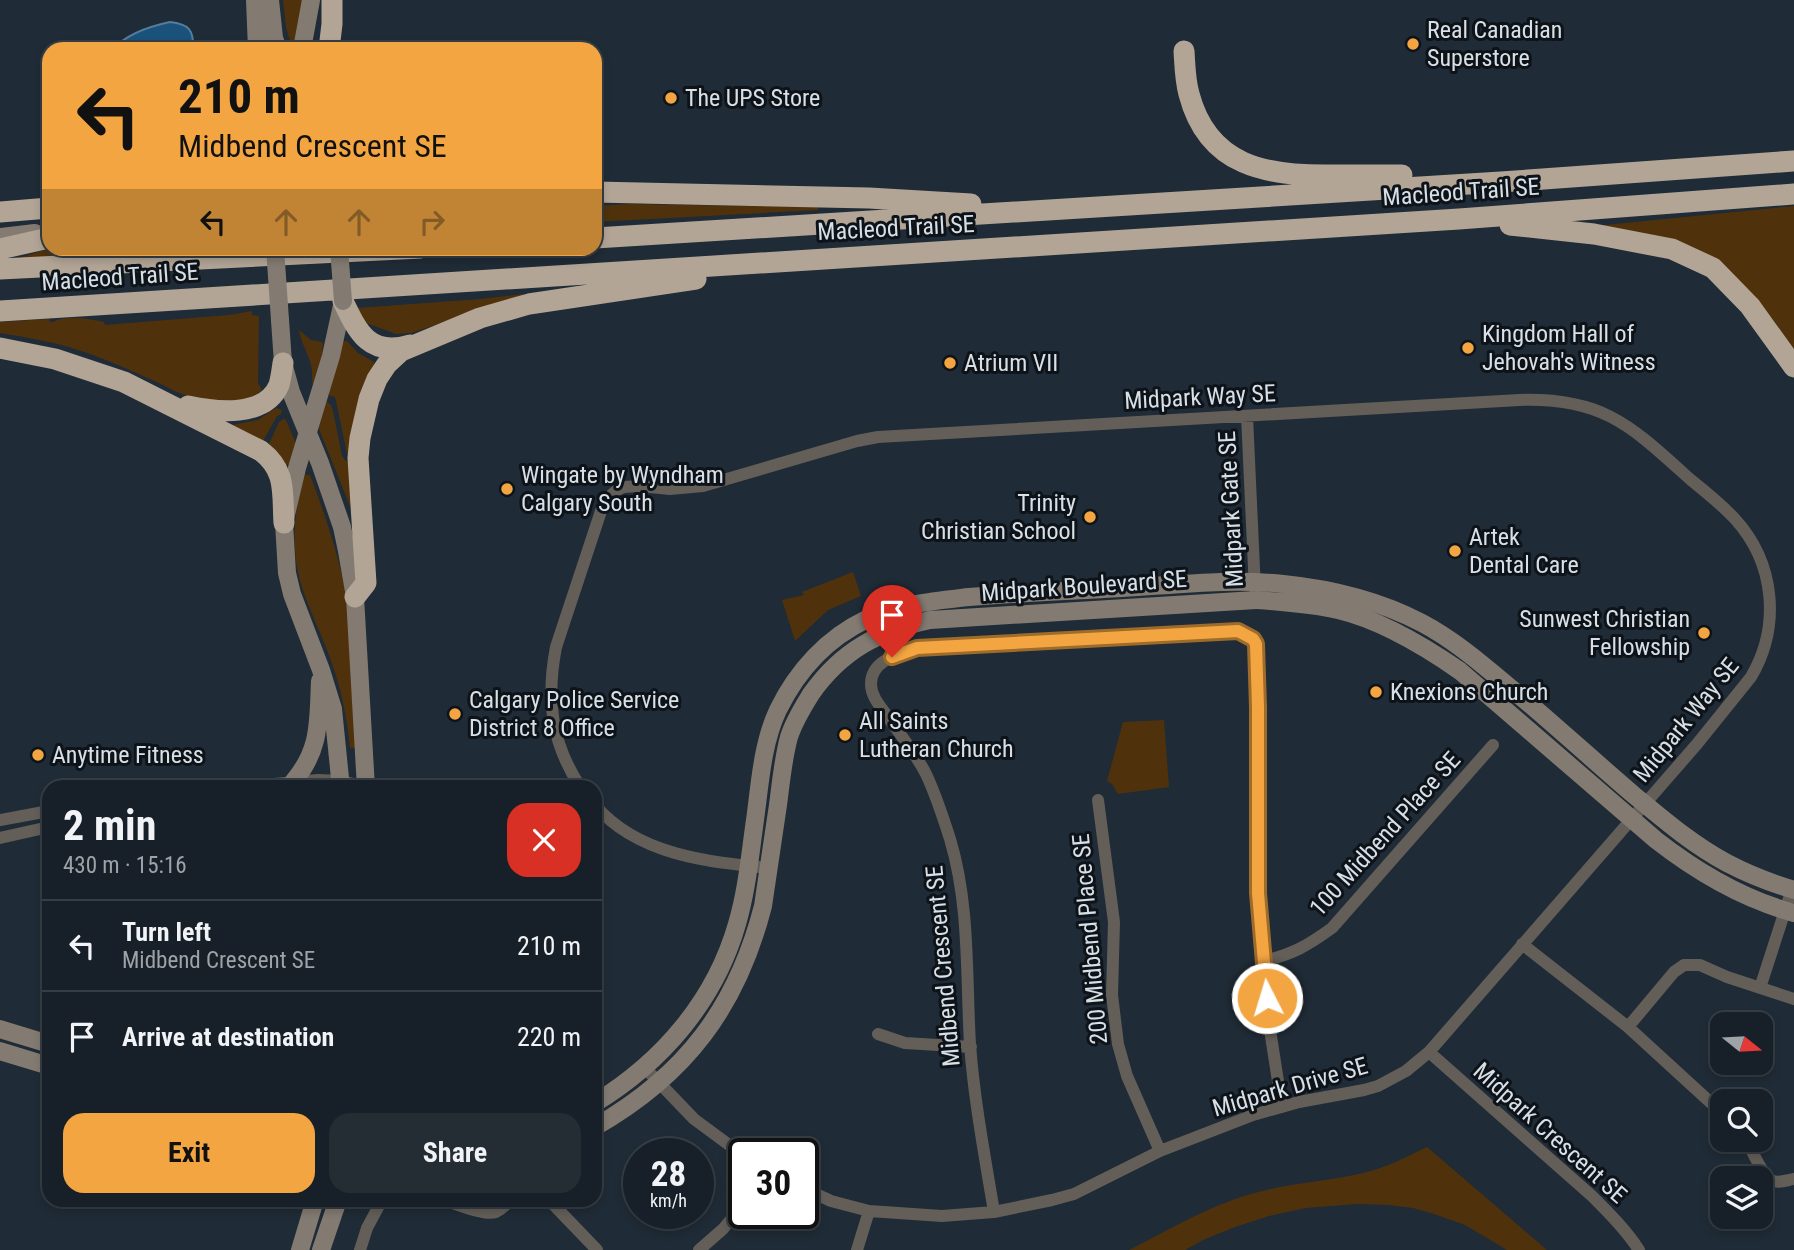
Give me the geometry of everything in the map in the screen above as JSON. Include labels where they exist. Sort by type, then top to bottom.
[{"type":"highway","points":[[330,0],[330,42]]},
{"type":"highway","points":[[1184,51],[1186,83],[1197,117],[1216,145],[1241,163],[1300,176],[1472,175],[1501,182]]},
{"type":"highway","name":"Macleod Trail SE","points":[[602,238],[1501,182],[1794,161]]},
{"type":"highway","points":[[602,191],[869,198],[1063,210]]},
{"type":"highway","name":"Macleod Trail SE","points":[[0,311],[1459,219],[1794,194]]},
{"type":"highway","points":[[0,212],[42,209]]},
{"type":"highway","points":[[1459,219],[1594,234],[1672,249],[1713,268],[1750,306],[1794,367]]},
{"type":"highway","points":[[0,249],[42,240]]},
{"type":"highway","name":"Macleod Trail SE","points":[[0,269],[261,256]]},
{"type":"highway","points":[[355,597],[366,583],[358,458],[363,420],[377,379],[387,364],[401,351],[480,318],[529,304],[836,257]]},
{"type":"highway","points":[[343,301],[357,330],[375,346],[400,349],[419,343]]},
{"type":"highway","points":[[0,348],[43,356],[124,382],[261,451],[276,465],[281,480],[284,523]]},
{"type":"highway","points":[[156,397],[214,411],[250,408],[261,404],[275,391],[283,363]]},
{"type":"street","points":[[255,0],[257,42]]},
{"type":"street","points":[[270,0],[275,42]]},
{"type":"street","points":[[303,42],[311,0]]},
{"type":"street","points":[[319,42],[330,0]]},
{"type":"street","points":[[0,237],[42,233]]},
{"type":"street","points":[[276,256],[283,363],[291,392],[342,527],[355,597],[365,780]]},
{"type":"street","points":[[340,256],[343,301],[331,356],[297,468],[284,523],[287,573],[292,594],[333,709],[341,780]]},
{"type":"street","name":"Midpark Way SE","points":[[577,780],[556,734],[551,700],[552,671],[556,648],[595,528],[604,504],[617,490],[629,486],[670,489],[703,486],[878,437],[1525,400],[1569,402],[1595,409],[1630,428],[1735,518],[1764,564],[1771,604],[1767,638],[1757,667],[1697,744],[1645,804]]},
{"type":"street","name":"Midpark Gate SE","points":[[1247,416],[1256,600]]},
{"type":"street","name":"Midpark Boulevard SE","points":[[602,1098],[645,1068],[669,1044],[692,1016],[720,971],[743,903],[766,747],[776,714],[791,687],[813,658],[840,635],[865,620],[904,606],[997,595],[1255,581],[1315,587],[1383,604],[1446,636],[1558,727],[1674,828],[1724,861],[1793,890]]},
{"type":"street","name":"Midpark Boulevard SE","points":[[602,1123],[659,1083],[687,1055],[722,1009],[739,977],[763,905],[782,770],[790,735],[804,705],[816,687],[841,660],[859,646],[892,630],[930,620],[1256,600],[1340,610],[1396,632],[1436,654],[1481,688],[1678,857],[1718,882],[1789,912]]},
{"type":"street","name":"Midbend Crescent SE","points":[[994,1212],[971,1047],[966,931],[955,856],[926,774],[873,696],[871,682],[879,664],[892,657],[917,648],[1238,631],[1253,639],[1256,644],[1258,707],[1258,893],[1268,1017],[1282,1107]]},
{"type":"street","points":[[295,780],[303,770],[317,739],[321,670]]},
{"type":"street","name":"100 Midbend Place SE","points":[[1264,961],[1302,949],[1332,928],[1493,745]]},
{"type":"street","name":"200 Midbend Place SE","points":[[1098,800],[1114,922],[1112,995],[1118,1044],[1126,1076],[1160,1152]]},
{"type":"street","name":"Midpark Drive SE","points":[[819,1195],[869,1211],[942,1216],[994,1212],[1074,1194],[1160,1152],[1253,1115],[1299,1102],[1378,1086],[1406,1071],[1429,1052],[1645,804]]},
{"type":"street","points":[[602,811],[630,834],[676,854],[769,868]]},
{"type":"street","points":[[0,820],[42,812]]},
{"type":"street","points":[[0,838],[42,829]]},
{"type":"street","points":[[1760,988],[1789,912],[1793,890]]},
{"type":"street","points":[[1522,944],[1628,1027],[1710,1102]]},
{"type":"street","points":[[1628,1027],[1674,972],[1684,965],[1700,965],[1727,977],[1794,999]]},
{"type":"street","points":[[0,1029],[42,1042]]},
{"type":"street","points":[[878,1034],[905,1043],[971,1047]]},
{"type":"street","points":[[0,1051],[42,1064]]},
{"type":"street","name":"Midpark Crescent SE","points":[[1429,1052],[1592,1196],[1610,1213],[1639,1250]]},
{"type":"street","points":[[645,1068],[694,1119],[728,1144]]},
{"type":"street","points":[[1753,1152],[1771,1180],[1794,1179]]},
{"type":"street","points":[[300,1250],[313,1207]]},
{"type":"street","points":[[323,1243],[336,1207]]},
{"type":"street","points":[[323,1243],[347,1207]]},
{"type":"street","points":[[360,1250],[367,1228],[378,1207]]},
{"type":"street","points":[[468,1207],[493,1213],[502,1207]]},
{"type":"street","points":[[556,1207],[597,1250]]},
{"type":"street","points":[[857,1250],[869,1211]]},
{"type":"street","points":[[699,1250],[728,1223]]},
{"type":"shaded area","points":[[283,0],[305,0],[297,42],[290,42]]},
{"type":"shaded area","points":[[602,206],[818,207],[818,210],[602,222]]},
{"type":"shaded area","points":[[1794,206],[1794,349],[1752,296],[1595,226]]},
{"type":"shaded area","points":[[42,251],[42,256],[81,256],[15,259]]},
{"type":"shaded area","points":[[523,294],[411,333],[396,334],[361,321],[357,308],[481,299]]},
{"type":"shaded area","points":[[252,311],[252,315],[259,316],[258,383],[262,390],[247,398],[230,402],[190,397],[79,350],[0,333],[0,322],[49,319],[53,322],[78,318],[104,322],[105,325]]},
{"type":"shaded area","points":[[299,330],[311,340],[323,344],[314,389],[311,365]]},
{"type":"shaded area","points":[[347,341],[358,353],[374,362],[375,367],[349,456],[335,397],[328,393],[342,342]]},
{"type":"shaded area","points":[[327,402],[333,411],[342,456],[351,462],[355,505],[350,506],[319,429]]},
{"type":"shaded area","points":[[276,408],[282,410],[281,414],[277,416],[262,443],[231,431],[232,425],[258,420]]},
{"type":"shaded area","points":[[283,419],[286,420],[297,446],[291,464],[285,465],[268,446]]},
{"type":"shaded area","points":[[303,474],[310,475],[333,541],[346,592],[356,748],[350,748],[337,680],[299,578],[295,521]]},
{"type":"shaded area","points":[[853,572],[861,596],[828,610],[795,641],[782,600],[804,595],[802,592]]},
{"type":"shaded area","points":[[1164,720],[1169,787],[1118,794],[1107,781],[1123,722]]},
{"type":"shaded area","points":[[1427,1147],[1547,1250],[1507,1250],[1465,1225],[1434,1214],[1413,1208],[1357,1204],[1306,1208],[1269,1216],[1235,1227],[1185,1250],[1129,1250],[1235,1199],[1279,1187],[1371,1171]]},
{"type":"water","points":[[170,22],[182,24],[189,29],[192,42],[121,42]]},
{"type":"place","name":"Real Canadian Superstore","points":[[1413,44]]},
{"type":"place","name":"The UPS Store","points":[[671,98]]},
{"type":"place","name":"Kingdom Hall of Jehovah's Witness","points":[[1468,348]]},
{"type":"place","name":"Atrium VII","points":[[950,363]]},
{"type":"place","name":"Wingate by Wyndham Calgary South","points":[[507,489]]},
{"type":"place","name":"Trinity Christian School","points":[[1090,517]]},
{"type":"place","name":"Artek Dental Care","points":[[1455,551]]},
{"type":"place","name":"Sunwest Christian Fellowship","points":[[1704,633]]},
{"type":"place","name":"Knexions Church","points":[[1376,692]]},
{"type":"place","name":"Calgary Police Service District 8 Office","points":[[455,714]]},
{"type":"place","name":"All Saints Lutheran Church","points":[[845,735]]},
{"type":"place","name":"Anytime Fitness","points":[[38,755]]},
{"type":"route","points":[[892,657],[917,648],[1238,631],[1253,639],[1256,644],[1258,707],[1258,893],[1267,998]]}]
